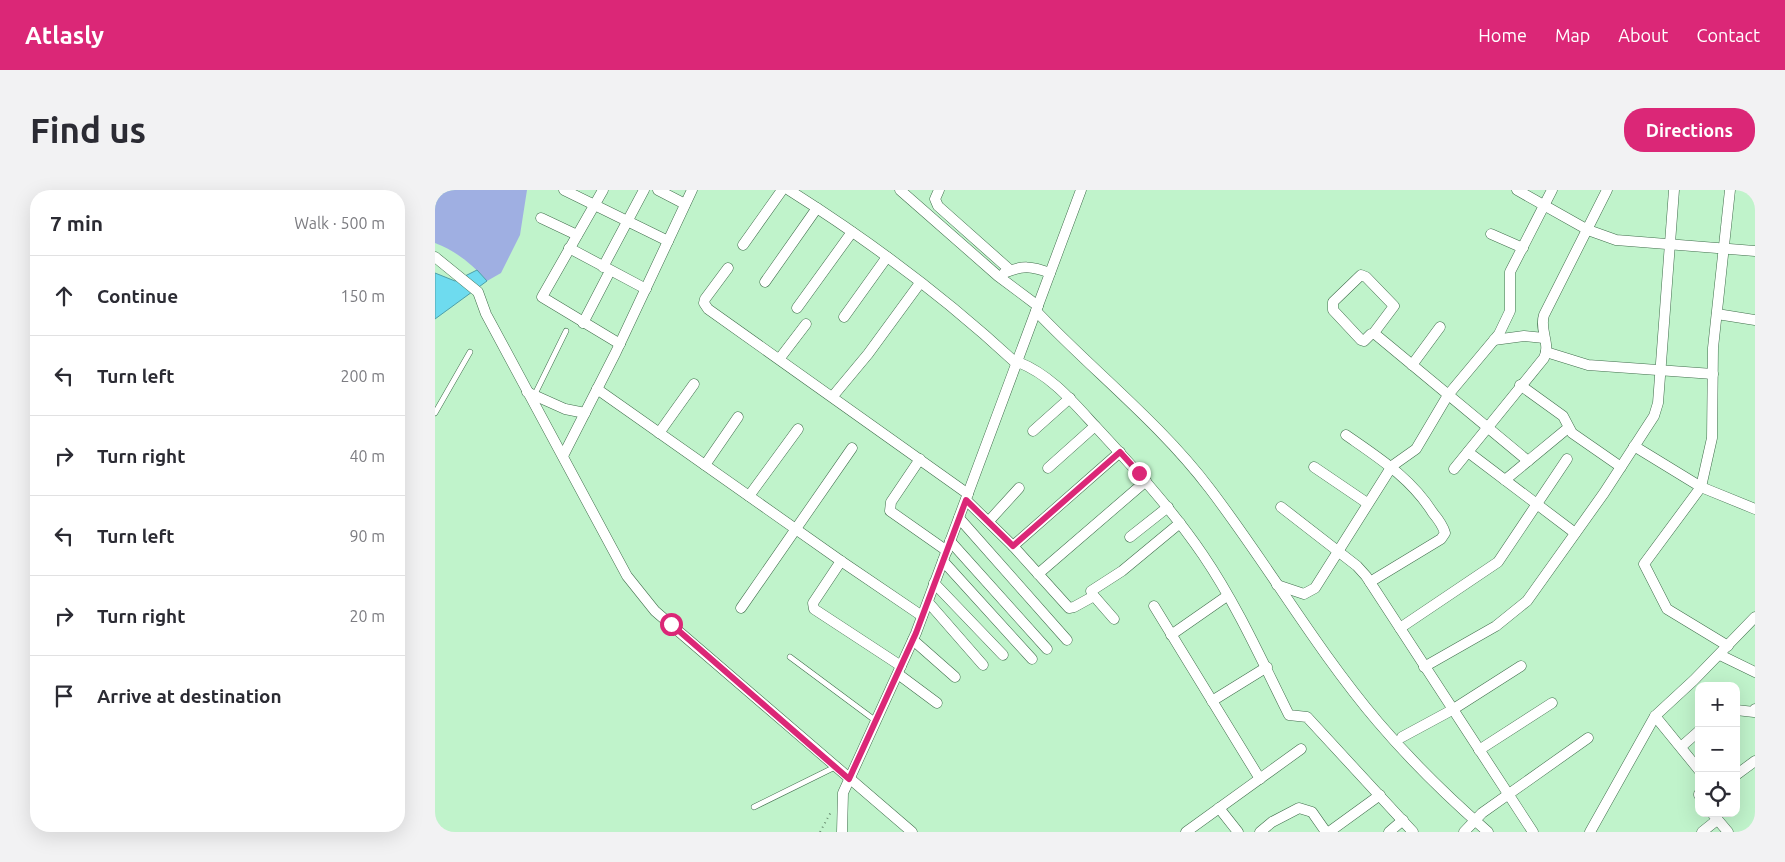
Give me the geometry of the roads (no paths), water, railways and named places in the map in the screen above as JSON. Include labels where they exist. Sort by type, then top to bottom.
[{"type":"street","points":[[564,190],[668,241]]},
{"type":"street","points":[[603,190],[542,297],[620,344]]},
{"type":"street","points":[[583,323],[606,269],[644,190]]},
{"type":"street","points":[[658,190],[685,204]]},
{"type":"street","points":[[563,456],[620,344],[692,190]]},
{"type":"street","points":[[743,245],[782,190]]},
{"type":"street","points":[[789,190],[887,257],[971,321],[1018,363],[1043,376],[1070,398],[1146,481],[1204,556],[1267,667],[1289,715],[1307,717],[1413,832]]},
{"type":"street","points":[[901,190],[998,276],[1183,456],[1210,489],[1277,585],[1378,722],[1417,764],[1487,832]]},
{"type":"street","points":[[939,190],[935,198],[937,206],[1010,270]]},
{"type":"street","points":[[842,832],[843,793],[923,616],[1081,190]]},
{"type":"street","points":[[1517,190],[1588,230],[1615,240],[1755,251]]},
{"type":"street","points":[[1277,585],[1297,593],[1310,592],[1338,552],[1392,466],[1416,449],[1448,395],[1495,340],[1509,317],[1509,276],[1552,190]]},
{"type":"street","points":[[1455,469],[1546,352],[1542,321],[1544,315],[1607,190]]},
{"type":"street","points":[[1424,667],[1496,626],[1527,601],[1621,467],[1654,416],[1660,371],[1674,190]]},
{"type":"street","points":[[1728,646],[1667,609],[1644,564],[1701,487],[1712,438],[1713,374],[1717,314],[1730,190]]},
{"type":"street","points":[[765,282],[817,208]]},
{"type":"street","points":[[541,218],[577,236]]},
{"type":"street","points":[[797,308],[852,232]]},
{"type":"street","points":[[1491,234],[1523,248]]},
{"type":"street","points":[[569,248],[646,289]]},
{"type":"street","points":[[435,256],[478,292],[486,314],[531,393],[627,576],[655,611],[912,832]]},
{"type":"street","points":[[844,317],[887,257]]},
{"type":"street","points":[[998,276],[1010,270],[1026,266],[1050,273]]},
{"type":"street","points":[[728,268],[705,299],[706,306],[920,459],[967,497],[1069,608],[1075,607],[1094,596],[1114,619]]},
{"type":"street","points":[[1361,275],[1366,277],[1394,306],[1373,334],[1366,340],[1361,340],[1332,308],[1333,302],[1361,275]]},
{"type":"street","points":[[833,396],[869,354],[920,283]]},
{"type":"street","points":[[1717,314],[1755,320]]},
{"type":"street","points":[[779,358],[806,324]]},
{"type":"street","points":[[1412,364],[1440,327]]},
{"type":"street","points":[[1373,334],[1412,364],[1528,461]]},
{"type":"street","points":[[1495,340],[1524,336],[1544,338]]},
{"type":"street","points":[[1546,352],[1588,364],[1713,374]]},
{"type":"street","points":[[659,433],[694,384]]},
{"type":"street","points":[[1520,385],[1563,416],[1572,433],[1621,467]]},
{"type":"street","points":[[597,389],[795,529],[923,616]]},
{"type":"street","points":[[531,393],[565,409],[585,413]]},
{"type":"street","points":[[1033,432],[1070,398]]},
{"type":"street","points":[[705,465],[738,417]]},
{"type":"street","points":[[1049,468],[1095,426]]},
{"type":"street","points":[[1505,480],[1568,428]]},
{"type":"street","points":[[749,496],[798,429]]},
{"type":"street","points":[[1346,435],[1392,466],[1425,500],[1445,533],[1441,539],[1370,582]]},
{"type":"street","points":[[1635,446],[1701,487],[1755,509]]},
{"type":"street","points":[[741,608],[852,448]]},
{"type":"street","points":[[1013,546],[1120,452]]},
{"type":"street","points":[[1468,452],[1575,534]]},
{"type":"street","points":[[920,459],[891,502],[890,511],[945,556],[1032,660]]},
{"type":"street","points":[[1400,628],[1492,568],[1567,459]]},
{"type":"street","points":[[1314,467],[1367,503]]},
{"type":"street","points":[[1039,574],[1146,481]]},
{"type":"street","points":[[989,521],[1019,488]]},
{"type":"street","points":[[1130,537],[1168,507]]},
{"type":"street","points":[[1281,507],[1357,566],[1370,582],[1533,832]]},
{"type":"street","points":[[959,518],[1067,640]]},
{"type":"street","points":[[1091,591],[1122,571],[1181,524]]},
{"type":"street","points":[[951,541],[1047,648]]},
{"type":"street","points":[[841,561],[813,603],[814,609],[899,670],[937,703]]},
{"type":"street","points":[[934,583],[1003,655]]},
{"type":"street","points":[[1171,635],[1227,596]]},
{"type":"street","points":[[928,602],[983,665]]},
{"type":"street","points":[[1154,606],[1260,779]]},
{"type":"street","points":[[1590,832],[1655,716],[1720,655],[1755,617]]},
{"type":"street","points":[[913,640],[955,677]]},
{"type":"street","points":[[1720,655],[1755,672]]},
{"type":"street","points":[[1401,737],[1452,710],[1521,666]]},
{"type":"street","points":[[1212,701],[1267,667]]},
{"type":"street","points":[[1479,750],[1552,703]]},
{"type":"street","points":[[1740,710],[1754,712],[1755,709]]},
{"type":"street","points":[[1655,716],[1682,746],[1695,764]]},
{"type":"street","points":[[1682,746],[1695,735]]},
{"type":"street","points":[[1464,832],[1475,820],[1508,794],[1588,738]]},
{"type":"street","points":[[1186,832],[1301,748]]},
{"type":"street","points":[[1740,772],[1755,761]]},
{"type":"street","points":[[1260,832],[1272,822],[1299,808],[1312,812],[1328,832],[1380,795]]},
{"type":"street","points":[[1219,808],[1238,832]]},
{"type":"street","points":[[1702,832],[1714,817]]},
{"type":"street","points":[[1716,817],[1728,832]]},
{"type":"street","points":[[1389,832],[1403,820]]},
{"type":"lane","points":[[531,393],[566,331]]},
{"type":"lane","points":[[435,413],[471,352]]},
{"type":"lane","points":[[790,657],[876,721]]},
{"type":"lane","points":[[754,807],[835,766]]}]
